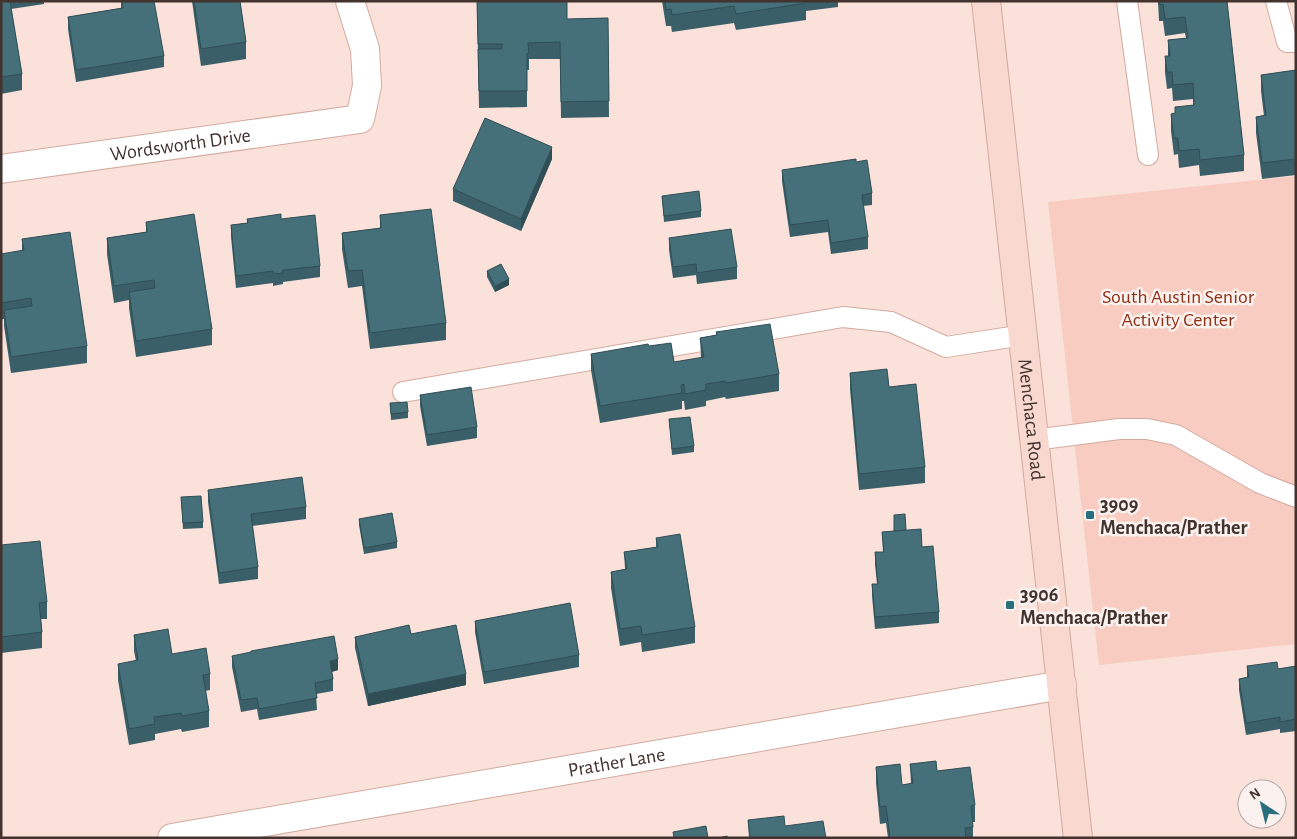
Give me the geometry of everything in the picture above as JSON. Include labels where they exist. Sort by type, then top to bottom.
[{"type":"main road","name":"Menchaca Road","points":[[986,1],[1078,838]]},
{"type":"street","name":"Wordsworth Drive","points":[[1,169],[360,119],[367,86],[365,49],[350,1]]},
{"type":"street","name":"Prather Lane","points":[[172,838],[1062,685]]},
{"type":"lane","points":[[1128,1],[1148,155]]},
{"type":"lane","points":[[1276,1],[1286,42],[1296,42]]},
{"type":"lane","points":[[403,392],[843,317],[891,322],[946,347],[1023,335]]},
{"type":"lane","points":[[1034,440],[1119,429],[1147,429],[1176,435],[1260,483],[1296,497]]},
{"type":"green space","name":"South Austin Senior Activity Center","points":[[1296,176],[1296,644],[1099,665],[1048,202]]},
{"type":"building","points":[[1,1],[10,1],[22,74],[1,77]]},
{"type":"building","points":[[122,1],[154,1],[164,56],[76,70],[68,17],[123,8]]},
{"type":"building","points":[[194,1],[240,1],[246,42],[201,49]]},
{"type":"building","points":[[477,1],[567,1],[567,19],[608,18],[609,101],[561,102],[560,42],[528,43],[527,91],[479,91],[478,49],[502,49],[502,44],[478,44]]},
{"type":"building","points":[[665,1],[806,1],[806,3],[736,14],[734,6],[672,15],[671,9],[666,10]]},
{"type":"building","points":[[1159,1],[1227,1],[1244,155],[1200,160],[1199,149],[1179,151],[1178,138],[1174,138],[1171,114],[1175,113],[1175,107],[1194,105],[1193,83],[1173,85],[1172,72],[1167,72],[1165,56],[1170,56],[1168,40],[1188,38],[1185,17],[1165,19],[1163,4],[1159,5]]},
{"type":"building","points":[[1296,70],[1296,159],[1262,163],[1256,117],[1266,115],[1261,75]]},
{"type":"building","points":[[485,118],[552,147],[521,219],[453,189]]},
{"type":"building","points":[[856,159],[856,162],[867,160],[872,193],[862,195],[868,237],[831,243],[828,220],[790,225],[782,170]]},
{"type":"building","points":[[699,191],[701,211],[664,216],[662,196]]},
{"type":"building","points":[[431,209],[446,323],[370,333],[362,270],[348,271],[342,233],[381,228],[380,215]]},
{"type":"building","points":[[194,214],[212,329],[136,341],[129,292],[155,288],[154,280],[114,286],[107,238],[147,232],[146,222]]},
{"type":"building","points":[[281,214],[281,219],[315,215],[320,266],[283,270],[283,273],[273,274],[273,271],[236,276],[231,225],[248,223],[247,219]]},
{"type":"building","points":[[731,229],[737,267],[697,273],[696,264],[673,267],[669,238]]},
{"type":"building","points":[[70,232],[87,346],[11,357],[4,310],[32,306],[31,298],[1,303],[1,254],[24,250],[22,239]]},
{"type":"building","points":[[501,264],[509,279],[495,286],[487,271]]},
{"type":"building","points":[[770,324],[779,374],[726,383],[725,381],[706,384],[706,390],[685,394],[684,384],[681,385],[682,393],[600,406],[591,354],[648,344],[649,346],[671,343],[674,362],[704,357],[700,338],[717,335],[716,332]]},
{"type":"building","points":[[887,369],[889,387],[916,384],[925,467],[859,474],[850,373]]},
{"type":"building","points":[[471,387],[477,427],[427,435],[420,395]]},
{"type":"building","points":[[407,402],[408,412],[391,414],[390,403]]},
{"type":"building","points":[[690,417],[694,446],[672,449],[669,419]]},
{"type":"building","points":[[302,477],[306,507],[251,514],[258,567],[219,573],[208,490]]},
{"type":"building","points":[[201,496],[203,522],[183,523],[181,497]]},
{"type":"building","points":[[392,513],[397,542],[364,548],[359,519]]},
{"type":"building","points":[[905,514],[906,530],[894,531],[894,515]]},
{"type":"building","points":[[921,529],[922,547],[933,546],[939,612],[875,617],[872,584],[878,584],[875,552],[884,552],[882,532]]},
{"type":"building","points":[[680,534],[695,627],[642,635],[641,626],[620,629],[611,572],[627,569],[624,552],[658,547],[656,538]]},
{"type":"building","points":[[40,541],[47,602],[39,603],[42,632],[1,637],[1,545]]},
{"type":"building","points":[[570,603],[579,655],[484,672],[475,621]]},
{"type":"building","points":[[409,625],[411,634],[456,625],[466,674],[368,694],[355,637]]},
{"type":"building","points":[[168,629],[172,654],[206,648],[210,674],[203,675],[209,711],[182,716],[181,713],[154,717],[155,724],[129,729],[118,664],[138,660],[134,635]]},
{"type":"building","points":[[334,636],[338,659],[330,661],[333,679],[315,683],[317,698],[259,709],[257,698],[241,700],[232,656]]},
{"type":"building","points":[[1277,662],[1278,669],[1296,666],[1296,719],[1280,722],[1280,717],[1246,723],[1239,679],[1249,677],[1247,666]]},
{"type":"building","points":[[936,761],[937,771],[970,767],[975,805],[971,806],[973,827],[965,828],[966,838],[890,838],[886,806],[880,807],[876,767],[900,764],[902,785],[913,783],[910,764]]},
{"type":"building","points":[[784,816],[785,826],[823,821],[826,838],[750,838],[748,820]]},
{"type":"building","points":[[706,826],[708,838],[674,838],[673,832]]},
{"type":"place","name":"3909 Menchaca/Prather","points":[[1090,515]]},
{"type":"place","name":"3906 Menchaca/Prather","points":[[1010,605]]}]
